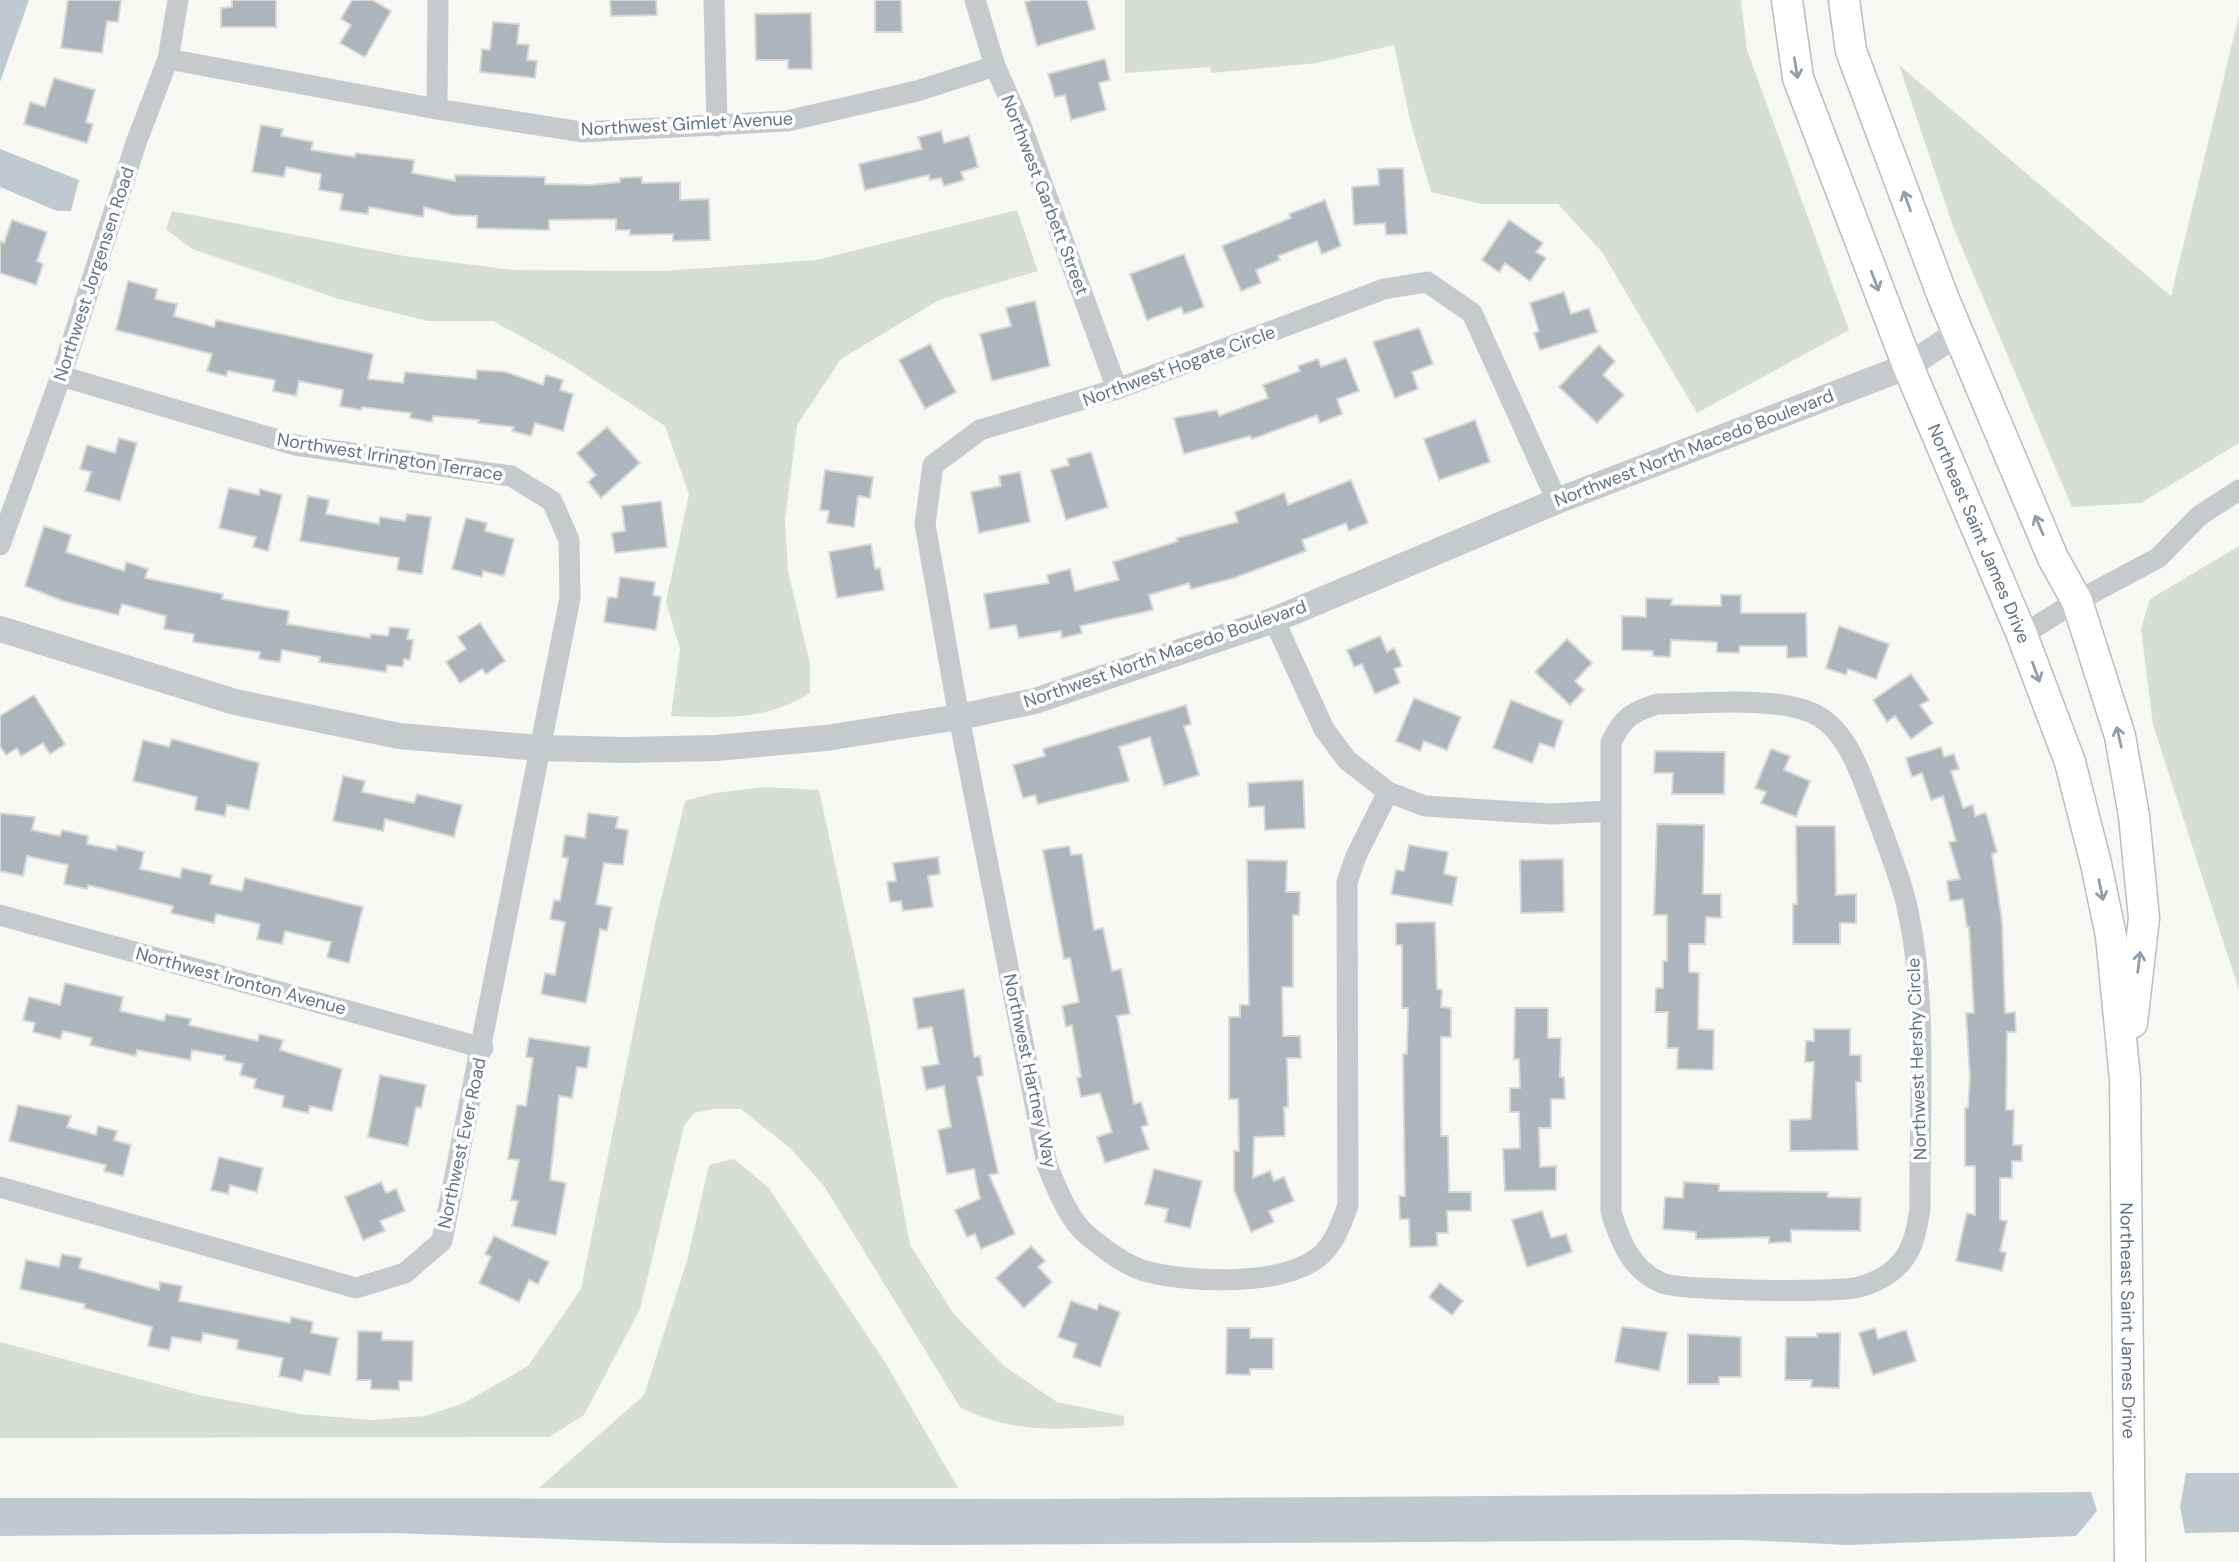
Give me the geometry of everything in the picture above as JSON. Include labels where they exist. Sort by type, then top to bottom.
[{"type":"main road","name":"Northeast Saint James Drive","points":[[1787,0],[1798,78],[1908,366],[2022,635],[2070,762],[2096,864],[2111,936],[2125,1079],[2130,1562]]},
{"type":"main road","name":"Northeast Saint James Drive","points":[[1844,0],[1851,51],[1958,333],[2053,558],[2077,601],[2120,736],[2134,816],[2144,918],[2125,1079]]},
{"type":"street","name":"Northwest Jorgensen Road","points":[[0,545],[61,376],[136,144],[168,60],[178,0]]},
{"type":"street","points":[[437,110],[438,0]]},
{"type":"street","points":[[714,0],[717,126]]},
{"type":"street","name":"Northwest Garbett Street","points":[[975,0],[995,66],[1118,389]]},
{"type":"street","name":"Northwest Gimlet Avenue","points":[[168,60],[437,110],[582,132],[787,121],[858,106],[995,66]]},
{"type":"street","name":"Northwest Hogate Circle","points":[[959,717],[925,524],[933,465],[980,430],[1118,389],[1384,289],[1426,282],[1472,313],[1557,501]]},
{"type":"street","name":"Northwest North Macedo Boulevard","points":[[0,629],[234,702],[399,736],[539,748],[716,748],[826,738],[959,717],[1035,701],[1274,620],[1557,501],[1908,366],[1958,333]]},
{"type":"street","name":"Northwest Irrington Terrace","points":[[61,376],[295,445],[511,476],[552,501],[569,540],[570,598],[539,748]]},
{"type":"street","points":[[2022,635],[2077,601],[2158,558],[2199,516],[2239,489]]},
{"type":"street","points":[[1274,620],[1324,729],[1347,760],[1388,792],[1424,806],[1550,814],[1611,811]]},
{"type":"street","name":"Northwest Hershy Circle","points":[[1657,704],[1779,705],[1811,712],[1833,726],[1858,764],[1903,892],[1913,941],[1919,1005],[1920,1209],[1915,1239],[1906,1258],[1888,1275],[1858,1288],[1691,1289],[1662,1283],[1640,1268],[1622,1246],[1611,1212],[1611,811],[1611,743],[1620,723],[1631,713],[1657,704]]},
{"type":"street","name":"Northwest Hartney Way","points":[[959,717],[1047,1165],[1063,1201],[1083,1231],[1110,1253],[1142,1270],[1174,1277],[1269,1279],[1297,1270],[1318,1258],[1339,1233],[1348,1205],[1347,882],[1356,856],[1388,792]]},
{"type":"street","name":"Northwest Ever Road","points":[[0,1187],[356,1288],[405,1273],[442,1241],[483,1048],[539,748]]},
{"type":"street","name":"Northwest Ironton Avenue","points":[[0,915],[483,1048]]},
{"type":"shaded area","points":[[0,0],[29,0],[0,82]]},
{"type":"shaded area","points":[[1125,0],[1741,0],[1747,50],[1849,330],[1697,413],[1602,252],[1558,204],[1482,204],[1431,192],[1411,124],[1394,45],[1317,63],[1211,73],[1210,67],[1125,73]]},
{"type":"shaded area","points":[[2239,15],[2239,443],[2141,503],[2072,507],[1954,229],[1899,65],[2171,296]]},
{"type":"shaded area","points":[[0,149],[79,180],[71,211],[57,211],[0,187]]},
{"type":"shaded area","points":[[1017,210],[1038,271],[939,300],[841,359],[797,425],[785,520],[788,571],[810,664],[810,693],[777,709],[725,717],[671,716],[680,649],[666,602],[689,494],[665,426],[565,361],[493,321],[428,321],[339,299],[192,249],[166,229],[172,211],[404,256],[512,270],[664,271],[816,260]]},
{"type":"shaded area","points":[[2239,546],[2239,990],[2153,725],[2141,629],[2150,599]]},
{"type":"shaded area","points":[[766,787],[819,790],[867,1012],[910,1245],[953,1313],[1004,1366],[1057,1402],[1124,1416],[1124,1426],[1060,1429],[1020,1426],[980,1416],[960,1407],[824,1186],[791,1149],[741,1109],[714,1109],[694,1113],[684,1126],[640,1309],[584,1415],[549,1437],[0,1438],[0,1342],[199,1395],[301,1414],[370,1420],[425,1416],[464,1403],[528,1366],[581,1289],[655,924],[685,801],[714,793]]},
{"type":"shaded area","points":[[734,1159],[768,1187],[885,1362],[958,1488],[539,1488],[644,1395],[687,1261],[709,1165]]},
{"type":"shaded area","points":[[2186,1473],[2239,1473],[2239,1532],[2185,1533],[2180,1507]]},
{"type":"shaded area","points":[[2091,1492],[2097,1511],[2076,1536],[1847,1545],[1745,1540],[938,1545],[666,1543],[391,1533],[0,1536],[0,1498],[1045,1499]]},
{"type":"building","points":[[68,0],[121,0],[118,22],[107,21],[102,53],[61,48]]},
{"type":"building","points":[[232,0],[276,0],[276,27],[221,27],[221,8],[232,7]]},
{"type":"building","points":[[352,0],[372,0],[391,11],[365,57],[340,43],[351,25],[341,19]]},
{"type":"building","points":[[610,0],[656,0],[657,15],[611,16]]},
{"type":"building","points":[[875,0],[901,0],[902,32],[875,32]]},
{"type":"building","points":[[1087,0],[1095,29],[1037,46],[1025,2]]},
{"type":"building","points":[[811,13],[812,69],[788,69],[788,60],[756,60],[755,14]]},
{"type":"building","points":[[493,22],[519,24],[517,44],[529,45],[527,60],[537,61],[535,78],[480,72],[482,49],[490,50]]},
{"type":"building","points":[[1105,59],[1110,80],[1099,83],[1106,110],[1071,120],[1065,95],[1055,97],[1048,74]]},
{"type":"building","points":[[54,78],[95,90],[86,122],[93,124],[87,143],[24,124],[30,102],[45,107]]},
{"type":"building","points":[[261,125],[283,129],[281,136],[313,142],[311,150],[355,157],[356,153],[414,160],[412,173],[455,181],[455,175],[545,177],[545,184],[590,185],[620,182],[620,178],[642,177],[642,183],[680,182],[680,200],[709,199],[710,240],[673,241],[673,234],[630,235],[630,230],[616,230],[616,219],[549,220],[549,230],[507,229],[477,228],[477,216],[453,215],[424,207],[423,217],[369,207],[368,214],[340,210],[343,194],[319,190],[321,174],[286,167],[284,177],[252,172]]},
{"type":"building","points":[[941,131],[944,143],[969,136],[978,167],[961,172],[964,180],[944,186],[941,178],[930,180],[929,175],[865,190],[859,164],[922,149],[918,137]]},
{"type":"building","points":[[1403,168],[1407,234],[1386,235],[1385,223],[1354,225],[1352,187],[1379,185],[1378,169]]},
{"type":"building","points":[[1325,200],[1341,246],[1322,254],[1317,241],[1278,256],[1280,260],[1256,270],[1261,283],[1241,291],[1222,246],[1291,218],[1289,214]]},
{"type":"building","points":[[12,220],[47,232],[37,261],[43,264],[36,285],[0,273],[0,241],[4,243]]},
{"type":"building","points":[[1509,220],[1543,243],[1536,252],[1546,258],[1530,281],[1505,263],[1499,272],[1482,260]]},
{"type":"building","points":[[1184,254],[1204,307],[1184,314],[1181,307],[1147,320],[1130,274]]},
{"type":"building","points":[[128,281],[157,289],[155,299],[177,304],[174,316],[214,327],[216,320],[373,354],[368,379],[403,383],[405,372],[476,379],[477,370],[506,372],[543,385],[546,375],[563,380],[560,390],[573,394],[563,431],[535,423],[531,436],[512,431],[514,427],[478,423],[479,420],[433,416],[432,422],[410,418],[411,413],[340,406],[343,390],[299,381],[296,396],[273,391],[275,380],[228,371],[226,376],[207,371],[212,354],[116,330]]},
{"type":"building","points":[[1564,292],[1571,314],[1589,308],[1597,332],[1540,350],[1534,333],[1539,331],[1530,303]]},
{"type":"building","points":[[1035,301],[1050,366],[992,381],[980,334],[1011,326],[1006,308]]},
{"type":"building","points":[[1419,328],[1433,364],[1412,372],[1418,389],[1395,398],[1373,342]]},
{"type":"building","points":[[930,344],[956,392],[925,409],[899,360]]},
{"type":"building","points":[[1599,345],[1615,361],[1603,375],[1624,395],[1597,423],[1559,387]]},
{"type":"building","points":[[1346,358],[1359,391],[1337,399],[1342,414],[1320,423],[1317,415],[1252,439],[1250,436],[1184,454],[1174,418],[1217,410],[1219,416],[1268,398],[1263,385],[1300,371],[1298,366],[1318,359],[1321,367]]},
{"type":"building","points":[[1475,420],[1490,462],[1439,480],[1424,439]]},
{"type":"building","points":[[607,427],[640,463],[601,498],[588,482],[596,475],[577,453]]},
{"type":"building","points":[[119,438],[137,443],[120,501],[85,491],[91,472],[80,469],[87,445],[115,453]]},
{"type":"building","points":[[1091,452],[1108,507],[1066,520],[1051,470],[1069,465],[1067,459]]},
{"type":"building","points":[[825,470],[873,477],[870,498],[858,496],[854,527],[827,523],[829,511],[820,510]]},
{"type":"building","points":[[1020,472],[1030,522],[979,533],[971,492],[1001,486],[999,476]]},
{"type":"building","points":[[1351,480],[1368,523],[1349,531],[1346,523],[1302,540],[1306,551],[1234,578],[1191,589],[1189,583],[1149,595],[1153,610],[1080,626],[1082,633],[1062,638],[1061,631],[1019,638],[1016,625],[990,629],[984,594],[1049,583],[1047,575],[1070,569],[1075,591],[1119,580],[1113,562],[1178,541],[1177,538],[1238,522],[1235,512],[1284,493],[1288,505]]},
{"type":"building","points":[[229,488],[259,495],[260,489],[282,495],[268,551],[253,547],[256,537],[219,528]]},
{"type":"building","points":[[308,496],[329,500],[326,514],[379,524],[380,517],[405,521],[407,514],[431,517],[422,574],[397,570],[399,558],[300,541]]},
{"type":"building","points":[[661,501],[667,547],[615,553],[612,533],[625,531],[622,506]]},
{"type":"building","points":[[466,518],[487,523],[485,531],[514,539],[504,576],[483,571],[482,577],[452,569]]},
{"type":"building","points":[[44,526],[71,535],[66,552],[124,571],[126,562],[148,569],[145,578],[223,594],[222,599],[289,611],[287,624],[370,638],[371,634],[388,636],[390,627],[409,629],[407,639],[413,640],[410,660],[404,659],[403,667],[387,665],[386,672],[319,662],[320,657],[282,650],[280,662],[259,659],[260,652],[193,642],[194,634],[164,629],[166,616],[122,604],[118,615],[63,601],[25,586]]},
{"type":"building","points":[[871,544],[875,569],[880,568],[884,590],[837,598],[829,552]]},
{"type":"building","points":[[620,577],[655,582],[653,595],[661,597],[656,630],[604,622],[608,597],[617,598]]},
{"type":"building","points":[[1721,595],[1741,595],[1741,613],[1806,613],[1807,657],[1787,658],[1787,646],[1740,646],[1739,653],[1717,652],[1717,642],[1671,640],[1670,657],[1653,656],[1653,651],[1622,650],[1622,616],[1646,617],[1646,598],[1672,599],[1671,605],[1721,606]]},
{"type":"building","points":[[480,623],[505,661],[486,674],[482,669],[460,683],[446,662],[466,649],[458,637]]},
{"type":"building","points":[[1839,626],[1889,644],[1876,679],[1848,669],[1846,675],[1826,668]]},
{"type":"building","points":[[1380,636],[1387,652],[1394,648],[1402,666],[1394,669],[1400,683],[1375,694],[1362,664],[1354,667],[1347,650]]},
{"type":"building","points":[[1567,639],[1592,663],[1575,681],[1584,690],[1570,705],[1535,672]]},
{"type":"building","points":[[1911,674],[1929,700],[1920,705],[1933,723],[1911,739],[1895,716],[1887,722],[1873,700]]},
{"type":"building","points":[[34,695],[65,744],[50,754],[43,743],[21,756],[17,748],[6,755],[0,746],[0,716]]},
{"type":"building","points":[[1414,698],[1461,717],[1447,750],[1424,741],[1420,751],[1396,741]]},
{"type":"building","points":[[1511,700],[1563,721],[1554,748],[1540,743],[1532,763],[1493,748]]},
{"type":"building","points":[[1186,705],[1191,724],[1184,726],[1199,775],[1164,786],[1150,737],[1119,747],[1129,781],[1038,804],[1035,795],[1023,798],[1013,765],[1045,756],[1043,749]]},
{"type":"building","points":[[172,739],[259,763],[249,810],[227,805],[225,816],[195,810],[197,797],[133,781],[143,740],[169,747]]},
{"type":"building","points":[[1941,747],[1944,757],[1954,754],[1959,769],[1951,771],[1963,808],[1973,805],[1975,816],[1986,813],[1997,852],[1992,854],[2002,922],[2005,1013],[2015,1012],[2016,1032],[2007,1032],[2006,1110],[2014,1110],[2013,1145],[2022,1145],[2022,1161],[2012,1161],[2012,1178],[2000,1178],[2000,1220],[2007,1221],[2000,1251],[2006,1253],[2002,1271],[1956,1261],[1967,1213],[1975,1215],[1975,1166],[1965,1166],[1965,1108],[1968,1108],[1970,1078],[1966,1013],[1974,1013],[1969,927],[1963,899],[1950,901],[1947,881],[1960,879],[1949,842],[1956,841],[1943,796],[1931,800],[1922,773],[1912,777],[1906,758]]},
{"type":"building","points":[[1771,749],[1790,756],[1784,770],[1810,781],[1796,817],[1761,803],[1766,792],[1755,788]]},
{"type":"building","points":[[1655,751],[1725,752],[1724,794],[1672,794],[1673,773],[1654,773]]},
{"type":"building","points":[[343,776],[365,781],[362,792],[414,803],[417,794],[462,805],[454,837],[385,819],[383,831],[333,821]]},
{"type":"building","points":[[1303,780],[1305,828],[1265,830],[1264,806],[1249,807],[1248,783]]},
{"type":"building","points":[[0,813],[35,817],[32,830],[60,836],[62,830],[88,836],[87,844],[116,850],[117,845],[144,852],[140,869],[180,878],[182,868],[212,875],[210,884],[242,891],[245,878],[363,907],[349,963],[327,957],[331,942],[285,931],[282,944],[257,939],[260,924],[216,914],[214,923],[171,913],[173,906],[88,885],[87,889],[64,884],[68,865],[27,856],[23,876],[0,871]]},
{"type":"building","points":[[588,813],[618,817],[616,828],[628,830],[623,865],[604,863],[596,904],[612,907],[607,931],[600,929],[586,1003],[541,994],[545,973],[555,975],[565,922],[550,919],[554,900],[560,901],[568,858],[562,857],[565,835],[585,838]]},
{"type":"building","points":[[1657,824],[1704,825],[1703,894],[1721,894],[1721,918],[1706,917],[1705,944],[1689,944],[1689,972],[1699,973],[1698,1029],[1714,1030],[1713,1070],[1677,1069],[1678,1048],[1667,1048],[1668,1012],[1655,1012],[1656,988],[1663,988],[1663,961],[1667,961],[1667,915],[1654,915]]},
{"type":"building","points":[[1796,826],[1835,826],[1836,895],[1856,894],[1856,923],[1840,923],[1840,944],[1793,944],[1793,904],[1797,904]]},
{"type":"building","points":[[1409,845],[1448,852],[1444,874],[1457,877],[1452,905],[1391,894],[1396,870],[1404,871]]},
{"type":"building","points":[[1069,846],[1071,855],[1082,854],[1094,930],[1103,928],[1112,971],[1121,969],[1130,1014],[1117,1016],[1134,1104],[1141,1102],[1148,1125],[1141,1127],[1149,1149],[1105,1163],[1097,1137],[1112,1132],[1100,1093],[1081,1097],[1077,1078],[1081,1077],[1072,1025],[1066,1027],[1062,1006],[1079,1002],[1070,958],[1064,959],[1043,850]]},
{"type":"building","points":[[938,857],[940,874],[928,876],[933,907],[903,911],[901,901],[890,902],[887,882],[896,881],[893,863]]},
{"type":"building","points":[[1563,859],[1564,912],[1521,913],[1520,860]]},
{"type":"building","points":[[1247,860],[1287,861],[1286,892],[1300,892],[1299,915],[1293,915],[1293,987],[1282,987],[1283,1036],[1300,1036],[1301,1058],[1287,1058],[1288,1107],[1284,1107],[1285,1136],[1254,1137],[1253,1178],[1270,1171],[1274,1181],[1284,1177],[1294,1201],[1269,1211],[1274,1222],[1251,1232],[1234,1190],[1234,1151],[1239,1151],[1238,1099],[1229,1099],[1229,1017],[1240,1017],[1240,1005],[1249,1005]]},
{"type":"building","points":[[1435,922],[1437,989],[1442,990],[1441,1007],[1451,1008],[1451,1037],[1441,1037],[1441,1136],[1448,1136],[1449,1192],[1471,1192],[1471,1211],[1447,1211],[1448,1233],[1437,1233],[1437,1246],[1410,1247],[1409,1219],[1400,1219],[1399,1196],[1405,1196],[1403,1054],[1407,1054],[1408,1008],[1402,1008],[1402,945],[1396,945],[1396,923]]},
{"type":"building","points":[[65,983],[123,997],[120,1011],[164,1021],[166,1014],[191,1019],[189,1025],[258,1041],[259,1034],[283,1040],[280,1050],[342,1069],[332,1111],[310,1106],[308,1113],[282,1107],[284,1096],[254,1088],[256,1079],[240,1075],[243,1064],[224,1060],[225,1056],[192,1050],[190,1060],[137,1050],[136,1056],[90,1045],[92,1038],[63,1031],[60,1039],[33,1032],[35,1023],[23,1020],[29,997],[60,1005]]},
{"type":"building","points":[[964,989],[974,1057],[980,1056],[983,1075],[977,1077],[998,1173],[989,1175],[1015,1234],[981,1249],[975,1234],[967,1237],[955,1210],[980,1199],[974,1169],[947,1174],[938,1130],[951,1127],[944,1086],[926,1090],[922,1067],[939,1064],[932,1027],[918,1029],[913,998]]},
{"type":"building","points":[[1515,1008],[1548,1008],[1548,1038],[1561,1038],[1560,1077],[1564,1077],[1565,1099],[1551,1099],[1551,1128],[1539,1128],[1540,1167],[1556,1166],[1556,1190],[1505,1191],[1503,1149],[1520,1148],[1519,1112],[1510,1112],[1510,1088],[1520,1088],[1519,1059],[1514,1059]]},
{"type":"building","points":[[1814,1029],[1850,1029],[1850,1055],[1861,1055],[1861,1082],[1856,1082],[1858,1150],[1790,1151],[1790,1120],[1811,1119],[1814,1062],[1805,1062],[1806,1041],[1814,1041]]},
{"type":"building","points":[[529,1038],[590,1047],[587,1068],[577,1067],[572,1098],[559,1096],[550,1180],[566,1183],[556,1235],[512,1226],[518,1201],[511,1200],[519,1160],[508,1159],[517,1105],[526,1106],[533,1058],[526,1057]]},
{"type":"building","points":[[380,1075],[426,1085],[421,1108],[416,1107],[408,1146],[368,1137]]},
{"type":"building","points":[[18,1105],[71,1116],[67,1127],[96,1135],[98,1126],[117,1131],[114,1140],[131,1145],[123,1176],[104,1171],[106,1165],[9,1141]]},
{"type":"building","points":[[219,1157],[263,1168],[257,1192],[230,1185],[228,1194],[211,1190]]},
{"type":"building","points":[[1154,1169],[1202,1181],[1190,1228],[1165,1222],[1168,1209],[1145,1204]]},
{"type":"building","points":[[381,1182],[386,1193],[396,1189],[405,1211],[380,1221],[385,1231],[363,1240],[345,1197]]},
{"type":"building","points":[[1684,1182],[1719,1184],[1719,1191],[1828,1192],[1828,1197],[1861,1198],[1860,1231],[1791,1230],[1791,1242],[1769,1243],[1769,1237],[1696,1239],[1696,1232],[1663,1229],[1665,1197],[1683,1198]]},
{"type":"building","points":[[1542,1211],[1551,1238],[1566,1234],[1572,1252],[1527,1267],[1512,1220]]},
{"type":"building","points":[[494,1236],[549,1262],[538,1284],[529,1280],[519,1302],[479,1283],[491,1257],[485,1254]]},
{"type":"building","points":[[1031,1246],[1045,1261],[1038,1267],[1052,1282],[1024,1308],[996,1278]]},
{"type":"building","points":[[62,1254],[82,1258],[79,1268],[159,1290],[160,1282],[182,1286],[179,1301],[290,1323],[291,1317],[313,1322],[311,1333],[338,1338],[330,1375],[305,1370],[302,1381],[279,1376],[283,1358],[237,1349],[238,1340],[203,1333],[201,1342],[172,1337],[169,1350],[148,1346],[152,1327],[84,1308],[85,1304],[20,1289],[26,1260],[59,1267]]},
{"type":"building","points":[[1440,1283],[1463,1301],[1452,1315],[1429,1297]]},
{"type":"building","points":[[1071,1301],[1097,1310],[1099,1304],[1120,1312],[1100,1367],[1073,1357],[1077,1344],[1058,1337]]},
{"type":"building","points":[[1622,1327],[1667,1332],[1659,1371],[1615,1362]]},
{"type":"building","points":[[1227,1328],[1250,1328],[1250,1338],[1273,1338],[1273,1369],[1250,1369],[1250,1375],[1226,1374]]},
{"type":"building","points":[[1875,1328],[1878,1339],[1906,1330],[1916,1361],[1873,1375],[1859,1333]]},
{"type":"building","points":[[358,1331],[382,1332],[382,1340],[413,1341],[412,1381],[399,1381],[399,1390],[371,1389],[371,1380],[357,1380]]},
{"type":"building","points":[[1817,1333],[1840,1333],[1839,1388],[1811,1387],[1812,1380],[1785,1380],[1786,1337],[1817,1337]]},
{"type":"building","points":[[1688,1334],[1741,1337],[1741,1377],[1719,1377],[1719,1384],[1688,1384]]}]
